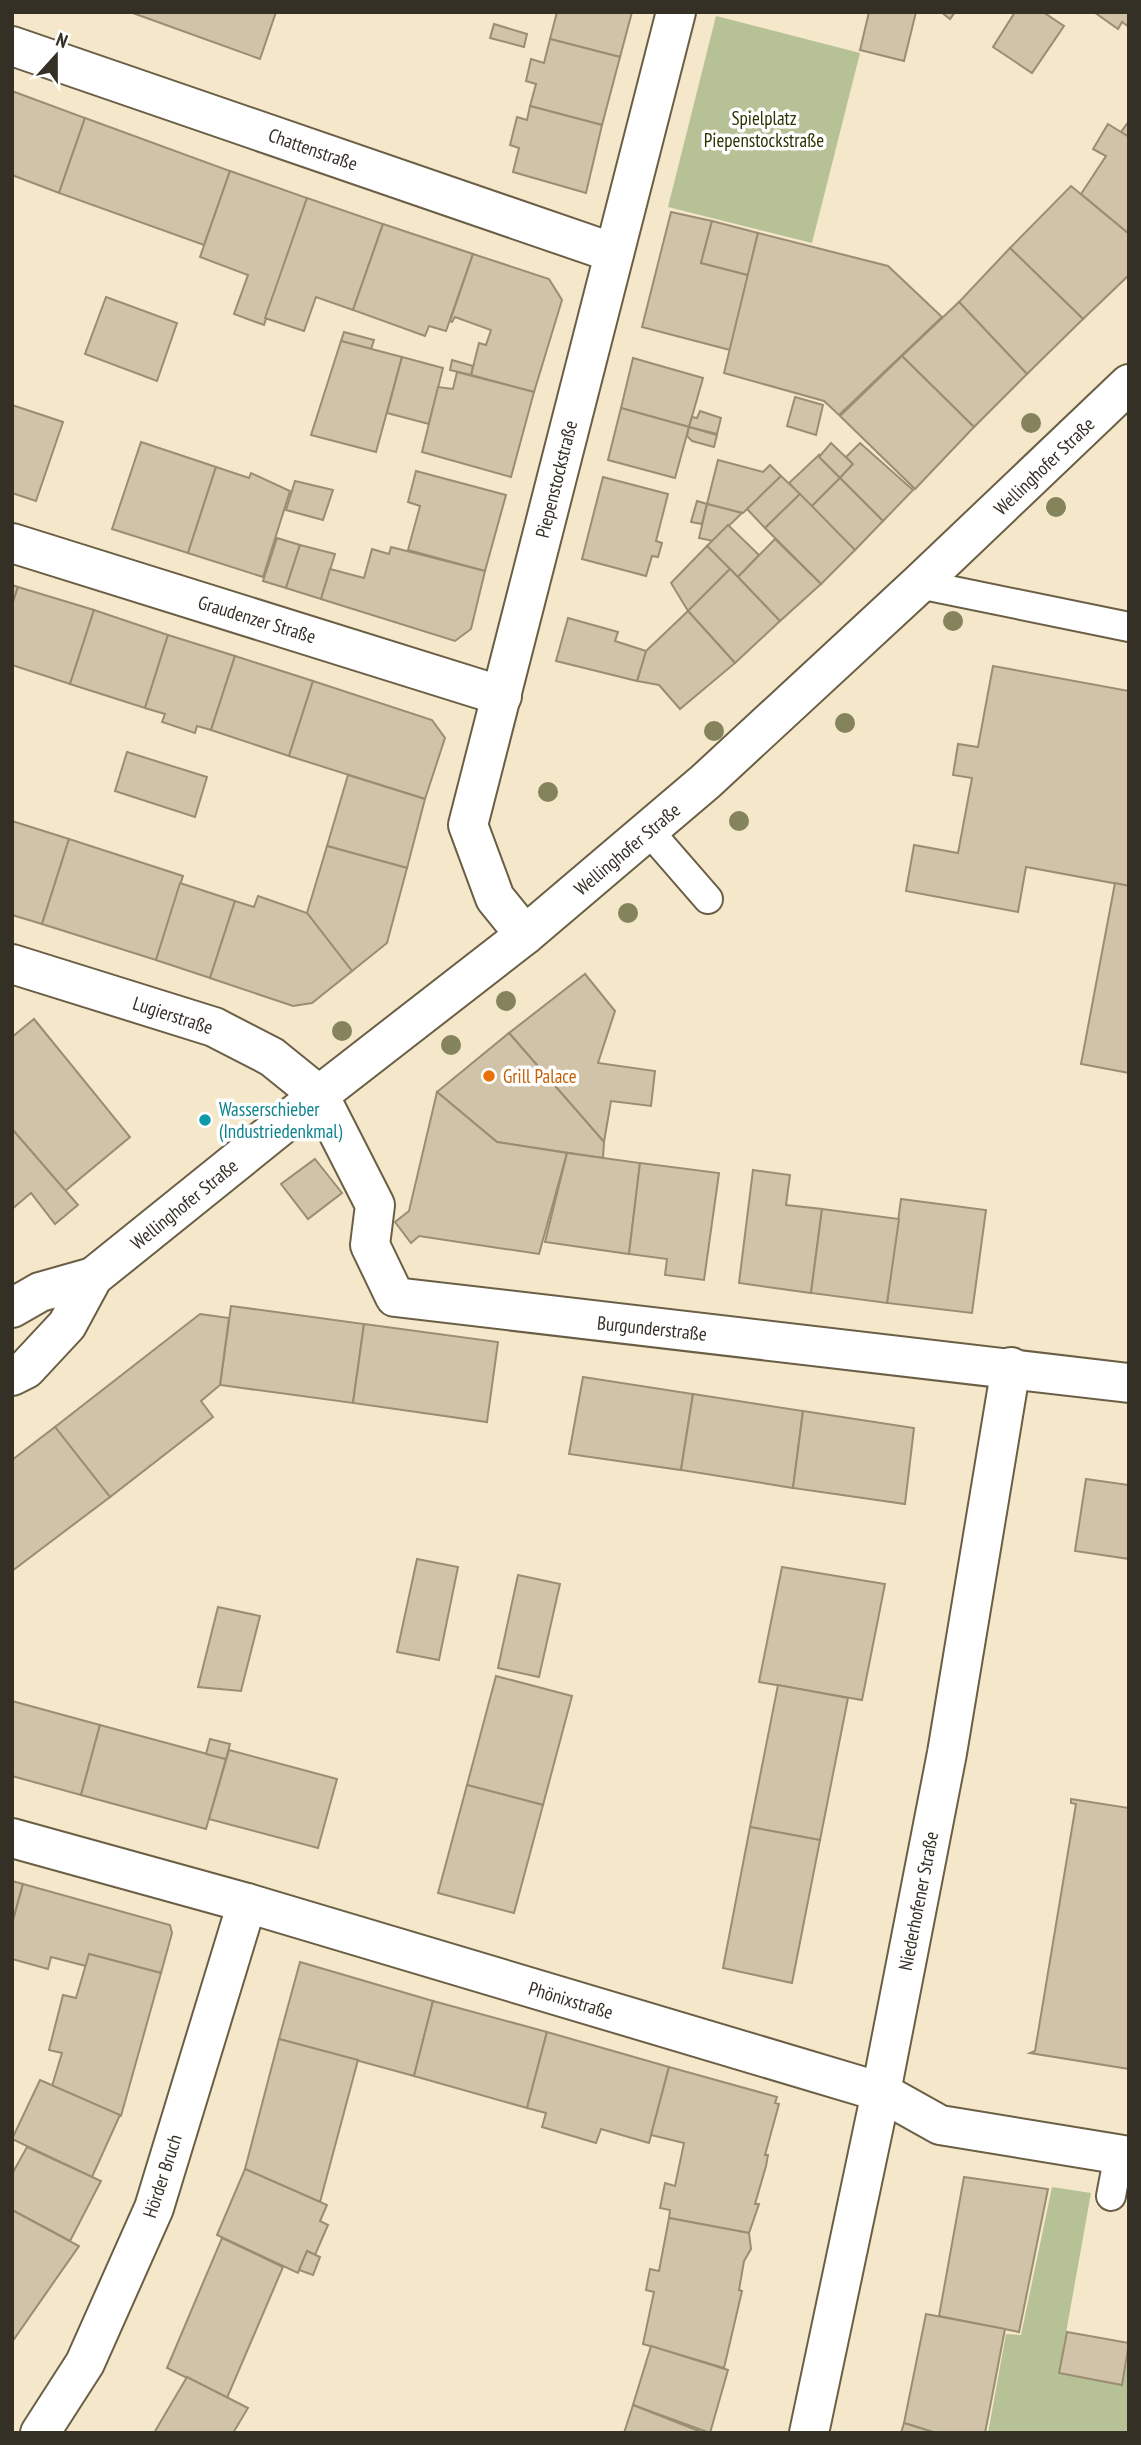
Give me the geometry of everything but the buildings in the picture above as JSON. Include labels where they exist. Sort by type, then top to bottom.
[{"type":"street","name":"Piepenstockstraße","points":[[525,935],[495,898],[468,825],[676,12]]},
{"type":"street","name":"Chattenstraße","points":[[12,46],[614,253]]},
{"type":"street","name":"Wellinghofer Straße","points":[[12,1376],[26,1369],[67,1325],[93,1277],[319,1095],[525,935],[705,782],[1129,384]]},
{"type":"street","name":"Graudenzer Straße","points":[[12,543],[502,696]]},
{"type":"street","name":"Lugierstraße","points":[[12,964],[215,1027],[272,1057],[319,1095]]},
{"type":"street","name":"Burgunderstraße","points":[[319,1095],[375,1205],[370,1245],[395,1297],[1011,1367],[1129,1383]]},
{"type":"street","name":"Wellinghofer Straße","points":[[12,1308],[40,1292],[93,1277]]},
{"type":"street","name":"Niederhofener Straße","points":[[809,2433],[881,2092],[947,1753],[1011,1367]]},
{"type":"street","name":"Phönixstraße","points":[[12,1838],[247,1903],[881,2092],[940,2125],[1124,2155]]},
{"type":"street","name":"Hörder Bruch","points":[[40,2433],[85,2363],[154,2208],[247,1903]]},
{"type":"lane","points":[[919,584],[1129,627]]},
{"type":"lane","points":[[648,830],[708,899]]},
{"type":"lane","points":[[1111,2196],[1124,2155]]},
{"type":"green space","name":"Spielplatz Piepenstockstraße","points":[[716,16],[860,53],[812,243],[668,207]]},
{"type":"green space","points":[[1052,2187],[1091,2193],[1059,2372],[1122,2385],[1129,2353],[1129,2433],[988,2433],[1006,2334],[1021,2335]]},
{"type":"place","name":"Grill Palace","points":[[489,1076]]},
{"type":"place","name":"Wasserschieber (Industriedenkmal)","points":[[205,1120]]}]
